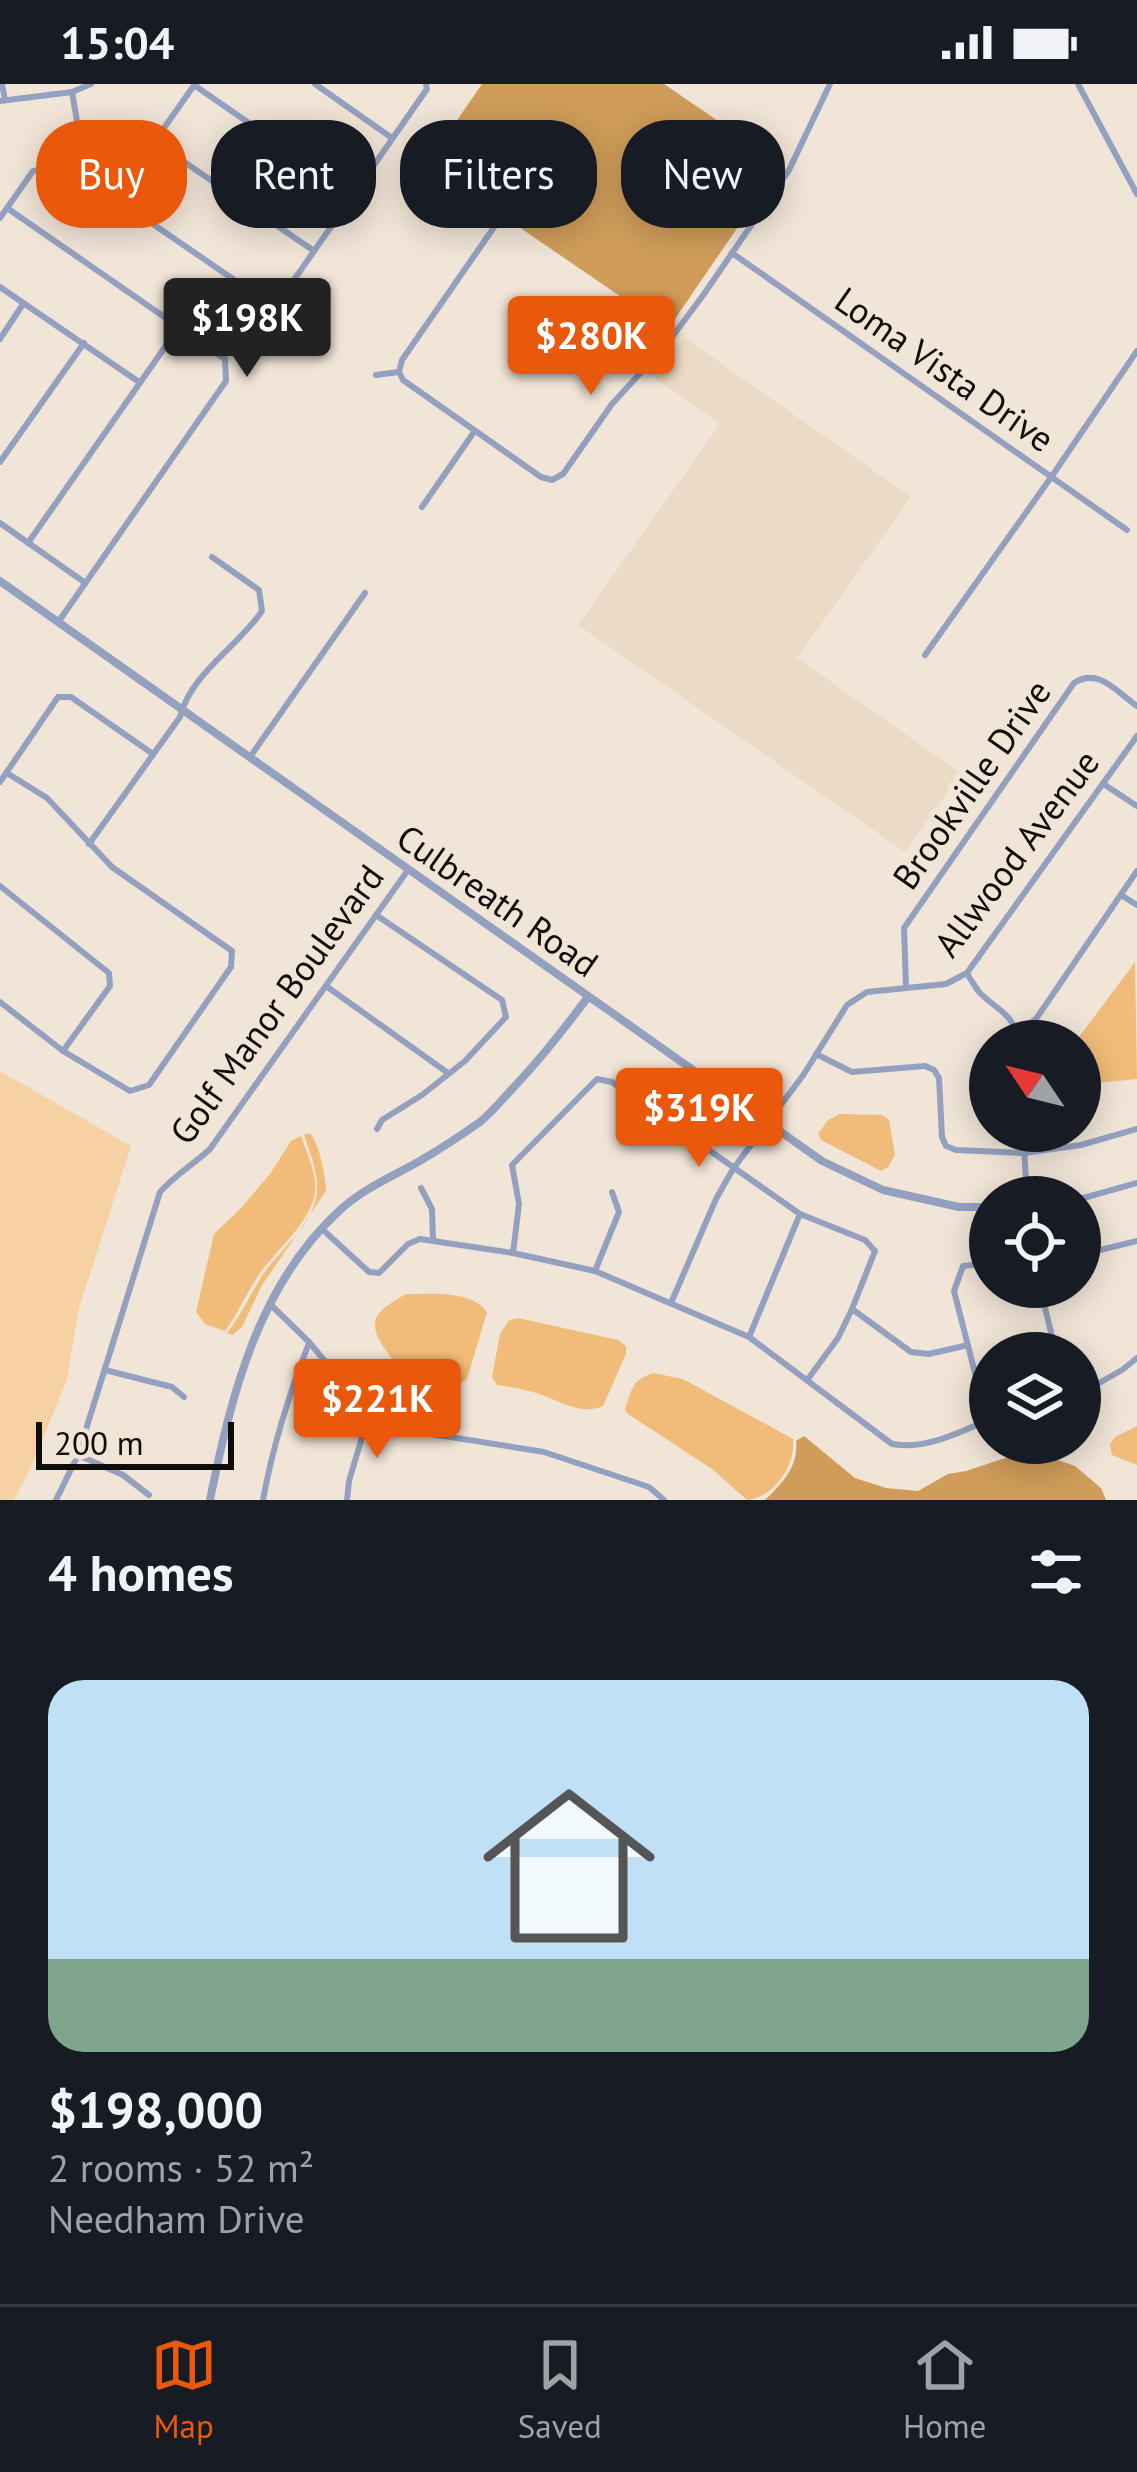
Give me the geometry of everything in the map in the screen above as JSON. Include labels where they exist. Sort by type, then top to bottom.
[{"type":"street","points":[[2,84],[3,100],[72,92],[92,84]]},
{"type":"street","points":[[315,84],[392,139]]},
{"type":"street","points":[[376,162],[426,84]]},
{"type":"street","points":[[493,228],[402,360],[399,372],[403,380],[474,432],[552,480],[563,475],[612,404],[666,345],[732,253],[789,170],[830,84]]},
{"type":"street","points":[[1078,84],[1137,194]]},
{"type":"street","points":[[245,120],[195,85],[160,135],[161,146],[314,250]]},
{"type":"street","points":[[72,92],[76,120]]},
{"type":"street","points":[[0,218],[36,170]]},
{"type":"street","points":[[7,208],[225,359],[226,381],[58,622]]},
{"type":"street","points":[[159,228],[268,303],[282,297],[330,228]]},
{"type":"street","name":"Loma Vista Drive","points":[[732,253],[1127,530]]},
{"type":"street","points":[[0,287],[140,382]]},
{"type":"street","points":[[0,339],[23,304]]},
{"type":"street","points":[[28,543],[179,327]]},
{"type":"street","points":[[0,462],[84,343]]},
{"type":"street","points":[[925,655],[1137,351]]},
{"type":"street","points":[[376,376],[399,372]]},
{"type":"street","points":[[422,507],[474,432]]},
{"type":"street","points":[[0,524],[84,582]]},
{"type":"street","points":[[89,844],[180,717],[208,669],[262,611],[259,590],[212,557]]},
{"type":"street","name":"Culbreath Road","points":[[0,581],[822,1161],[883,1190],[969,1207]]},
{"type":"street","points":[[250,757],[364,593]]},
{"type":"street","name":"Brookville Drive","points":[[906,988],[904,928],[1075,682],[1096,676],[1137,706]]},
{"type":"street","points":[[0,782],[58,697],[71,697],[153,754]]},
{"type":"street","name":"Allwood Avenue","points":[[670,1303],[734,1168],[847,1005],[867,992],[946,984],[967,974],[1137,736]]},
{"type":"street","points":[[0,1002],[63,1051],[130,1090],[149,1085],[231,967],[232,951],[112,867],[47,798],[7,772]]},
{"type":"street","points":[[1104,784],[1137,806]]},
{"type":"street","name":"Golf Manor Boulevard","points":[[56,1500],[78,1455],[160,1192],[210,1149],[408,869]]},
{"type":"street","points":[[1034,1020],[1137,871]]},
{"type":"street","points":[[0,886],[109,973],[110,986],[63,1051]]},
{"type":"street","points":[[1121,895],[1137,905]]},
{"type":"street","points":[[376,915],[502,1000],[506,1017],[465,1060],[382,1120],[377,1129]]},
{"type":"street","points":[[967,974],[1009,1020]]},
{"type":"street","points":[[326,986],[448,1072]]},
{"type":"street","points":[[210,1500],[249,1348],[296,1260],[322,1228],[364,1191],[483,1119],[548,1052],[588,997]]},
{"type":"street","points":[[816,1054],[852,1072],[925,1066],[934,1070],[939,1078],[942,1136],[946,1146],[956,1150],[1024,1153],[1137,1129]]},
{"type":"street","points":[[513,1253],[520,1204],[512,1165],[597,1079],[612,1082],[800,1214],[865,1240],[875,1251],[838,1338],[807,1379]]},
{"type":"street","points":[[1024,1153],[1026,1176]]},
{"type":"street","points":[[1101,1193],[1137,1184]]},
{"type":"street","points":[[421,1188],[431,1209],[433,1240]]},
{"type":"street","points":[[595,1271],[619,1212],[612,1192]]},
{"type":"street","points":[[748,1336],[800,1214]]},
{"type":"street","points":[[322,1228],[369,1272],[379,1274],[408,1244],[420,1240],[595,1271],[748,1336],[892,1444],[907,1446],[969,1429]]},
{"type":"street","points":[[1101,1250],[1137,1241]]},
{"type":"street","points":[[969,1265],[963,1266],[954,1291],[969,1349]]},
{"type":"street","points":[[270,1305],[309,1342],[369,1414],[394,1428],[544,1452],[649,1487],[664,1500]]},
{"type":"street","points":[[852,1309],[911,1352],[929,1354],[968,1345]]},
{"type":"street","points":[[263,1500],[290,1390],[309,1342]]},
{"type":"street","points":[[1101,1383],[1137,1358]]},
{"type":"street","points":[[105,1370],[172,1387],[184,1397]]},
{"type":"street","points":[[347,1500],[369,1414]]},
{"type":"street","points":[[78,1455],[123,1475],[149,1495]]},
{"type":"shaded area","points":[[482,84],[664,84],[717,120],[621,120],[621,228],[737,228],[668,329],[520,228],[597,228],[597,120],[457,120]]},
{"type":"shaded area","points":[[685,338],[911,497],[797,658],[961,773],[905,852],[578,625],[720,424],[651,375]]},
{"type":"shaded area","points":[[1135,962],[1137,1079],[1101,1083],[1101,1020],[1092,1020]]},
{"type":"shaded area","points":[[0,1071],[131,1146],[79,1308],[67,1380],[14,1500],[0,1500]]},
{"type":"shaded area","points":[[839,1114],[882,1115],[889,1120],[895,1155],[888,1167],[881,1171],[821,1140],[818,1134],[827,1121]]},
{"type":"shaded area","points":[[310,1133],[326,1191],[308,1217],[317,1190],[304,1135]]},
{"type":"shaded area","points":[[301,1136],[315,1186],[307,1215],[260,1273],[225,1331],[205,1324],[196,1312],[214,1234],[270,1174],[291,1141]]},
{"type":"shaded area","points":[[298,1232],[261,1287],[242,1327],[232,1335],[227,1333],[262,1276]]},
{"type":"shaded area","points":[[406,1294],[461,1297],[487,1312],[467,1379],[456,1386],[402,1368],[380,1341],[377,1317]]},
{"type":"shaded area","points":[[509,1320],[618,1340],[626,1346],[603,1406],[578,1408],[497,1385],[492,1377],[500,1334]]},
{"type":"shaded area","points":[[653,1373],[683,1379],[793,1439],[791,1459],[774,1487],[747,1500],[712,1469],[628,1414],[625,1409],[634,1386]]},
{"type":"shaded area","points":[[1137,1426],[1137,1465],[1112,1455],[1110,1444]]},
{"type":"shaded area","points":[[804,1436],[855,1478],[886,1488],[918,1491],[948,1474],[987,1464],[1069,1464],[1101,1488],[1106,1500],[765,1500],[788,1474],[796,1441]]}]
